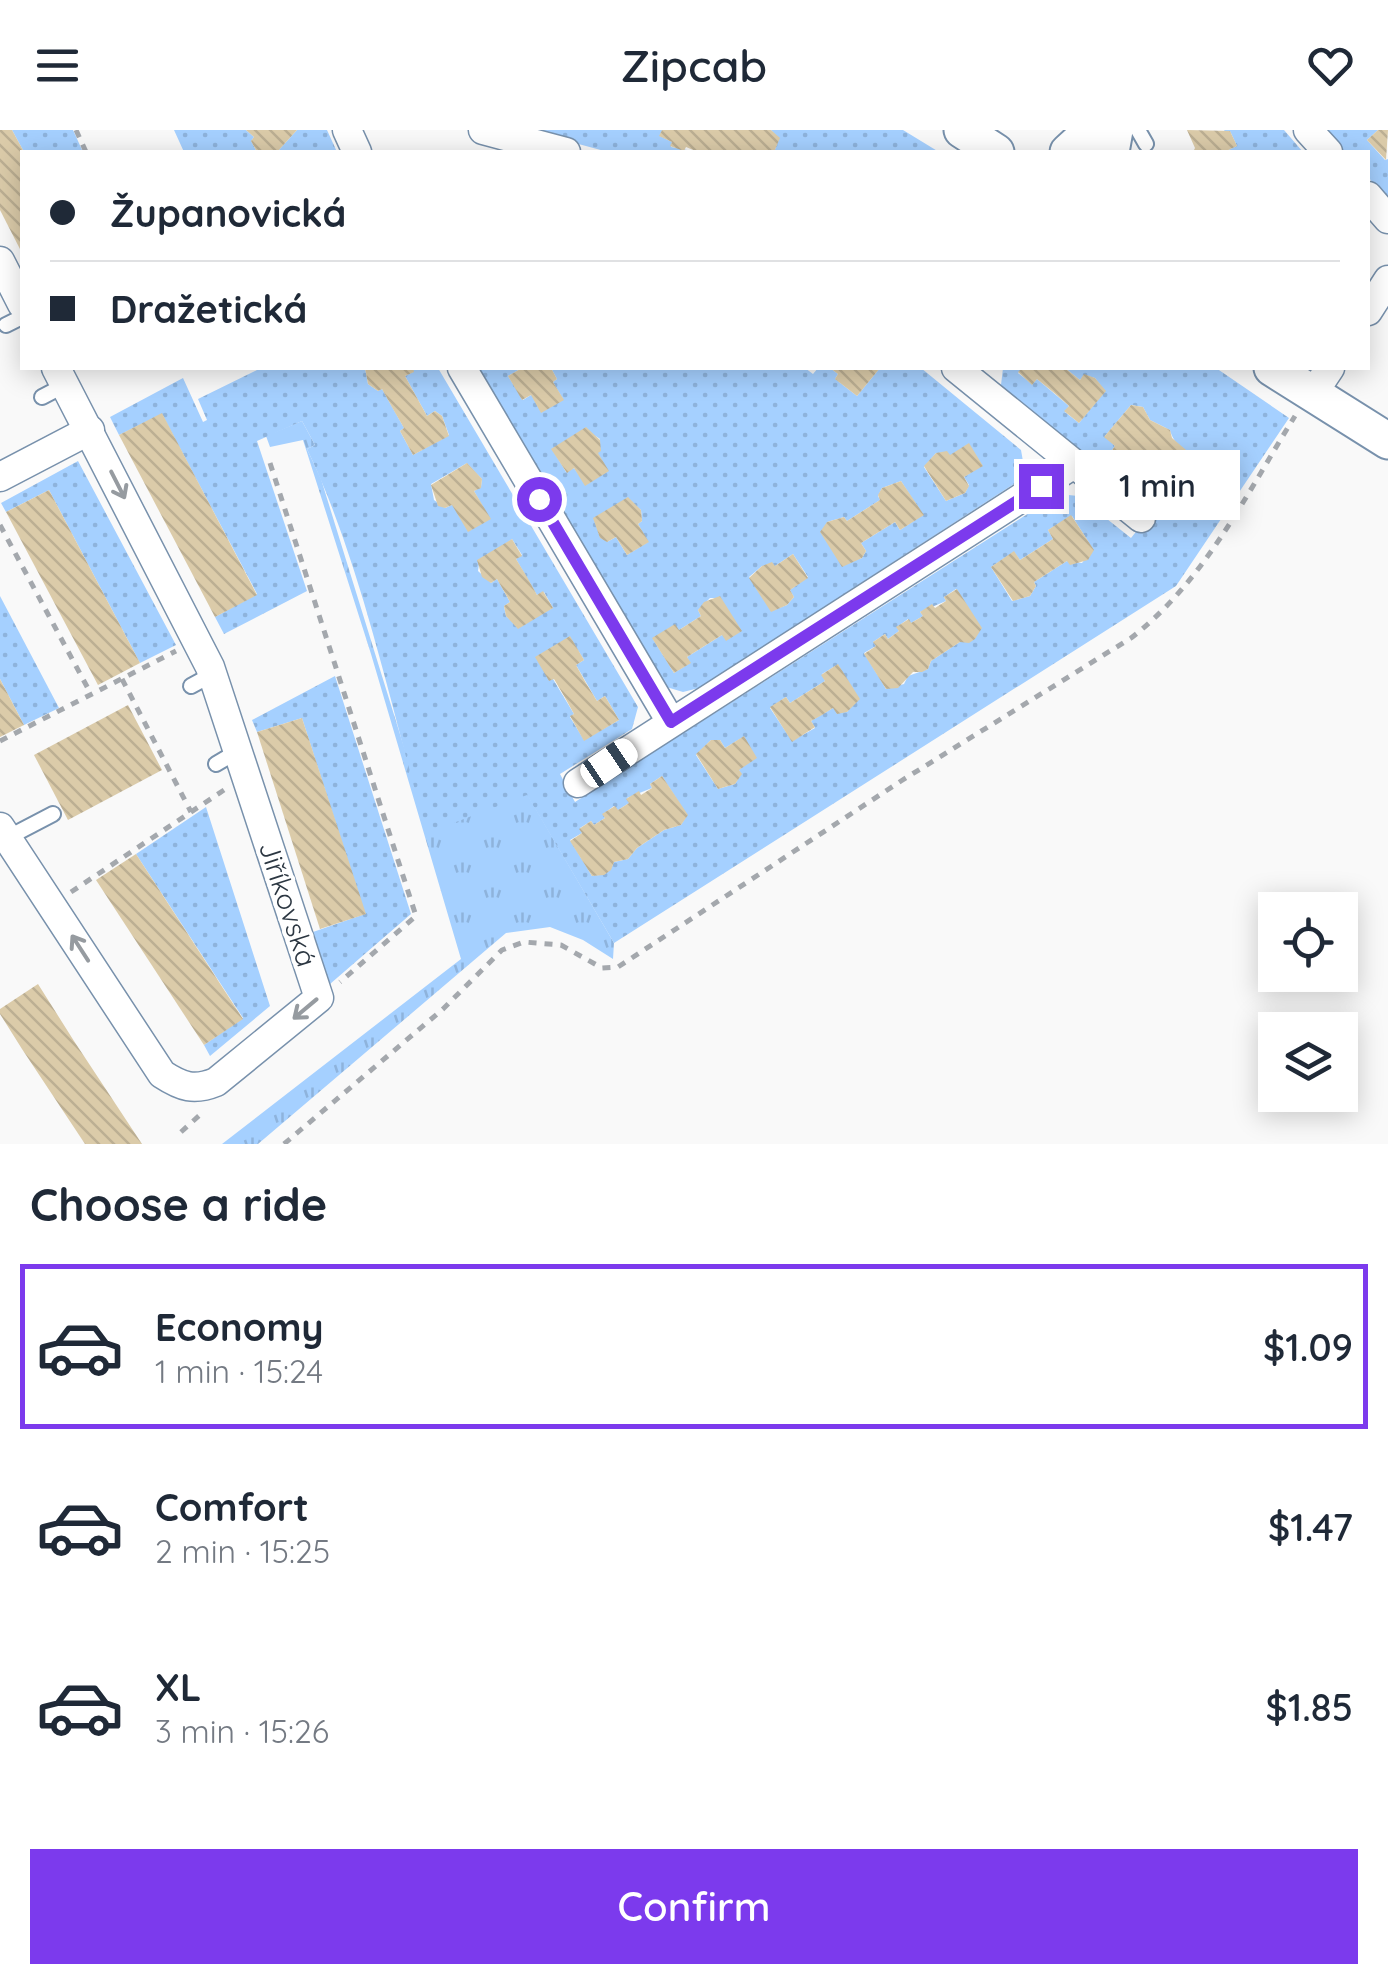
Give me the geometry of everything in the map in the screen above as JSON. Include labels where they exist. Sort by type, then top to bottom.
[{"type":"street","points":[[483,130],[558,150]]},
{"type":"street","points":[[962,130],[993,150]]},
{"type":"street","points":[[1070,150],[1092,130]]},
{"type":"street","points":[[1308,130],[1326,150]]},
{"type":"street","points":[[1113,150],[1133,135]]},
{"type":"street","points":[[1370,198],[1388,219]]},
{"type":"street","points":[[0,261],[14,315]]},
{"type":"street","points":[[1370,308],[1388,280]]},
{"type":"street","points":[[463,370],[671,722]]},
{"type":"street","points":[[1280,370],[1321,381],[1388,441]]},
{"type":"street","points":[[970,372],[1141,518]]},
{"type":"street","name":"Jiříkovská","points":[[4,832],[35,860],[162,1074],[179,1086],[198,1089],[216,1082],[319,998],[225,759],[199,681],[90,430],[54,383]]},
{"type":"street","points":[[0,477],[90,430]]},
{"type":"street","points":[[578,783],[1074,464]]},
{"type":"lane","points":[[4,832],[53,814]]},
{"type":"path","points":[[284,1144],[442,1009],[502,950],[524,942],[561,945],[602,968],[618,967],[901,781],[1131,638],[1182,592],[1321,381]]},
{"type":"path","points":[[270,463],[416,916],[326,994]]},
{"type":"path","points":[[0,525],[91,694]]},
{"type":"path","points":[[0,742],[184,647],[199,681]]},
{"type":"path","points":[[122,679],[192,812]]},
{"type":"path","points":[[35,860],[61,898],[229,788],[225,759]]},
{"type":"green space","points":[[12,130],[73,130],[82,150],[23,150]]},
{"type":"green space","points":[[174,130],[246,130],[254,137],[251,141],[256,150],[183,150]]},
{"type":"green space","points":[[297,130],[327,130],[336,150],[279,150]]},
{"type":"green space","points":[[527,130],[662,130],[660,136],[672,142],[671,147],[687,150],[601,150]]},
{"type":"green space","points":[[771,130],[903,130],[936,150],[775,150],[779,139]]},
{"type":"green space","points":[[1224,130],[1284,130],[1301,150],[1228,150],[1237,146],[1230,131]]},
{"type":"green space","points":[[1325,130],[1378,130],[1367,140],[1388,159],[1388,200],[1370,179],[1370,150],[1343,150]]},
{"type":"green space","points":[[257,370],[365,370],[368,384],[378,391],[382,389],[404,428],[400,431],[413,455],[449,435],[442,416],[435,411],[427,416],[405,376],[413,370],[439,370],[638,707],[632,729],[560,774],[575,802],[1059,494],[1078,496],[1131,538],[1151,513],[1012,400],[1001,385],[1003,370],[1020,370],[1018,373],[1032,384],[1037,379],[1069,406],[1065,412],[1079,423],[1105,391],[1095,378],[1084,375],[1080,380],[1068,370],[1219,370],[1289,418],[1176,586],[614,943],[527,795],[427,833],[360,588],[307,449],[315,445],[302,421],[257,441],[307,591],[224,634],[215,617],[257,594],[162,414],[119,435],[110,417],[183,378],[203,422],[207,420],[198,399]],"holes":[[[1131,405],[1143,407],[1150,420],[1170,430],[1182,448],[1213,466],[1218,477],[1188,512],[1177,504],[1180,499],[1156,486],[1158,481],[1134,468],[1136,464],[1127,455],[1112,450],[1115,446],[1105,436]],[[467,463],[482,479],[481,487],[474,491],[490,519],[452,505],[445,508],[434,500],[431,484]],[[1072,516],[1093,549],[1082,563],[1067,561],[1034,582],[1036,586],[1030,596],[1012,601],[991,567],[1014,552],[1020,560],[1053,539],[1048,530]],[[512,539],[522,555],[516,559],[537,595],[544,592],[553,608],[516,625],[506,616],[504,606],[510,602],[497,579],[491,583],[478,571],[479,564]],[[956,589],[981,628],[931,661],[928,669],[908,676],[904,684],[886,689],[864,653],[885,634],[888,639],[899,631],[897,627],[908,619],[911,623],[923,616],[920,612],[946,601],[944,597]],[[570,637],[584,660],[576,665],[597,701],[605,696],[619,720],[584,740],[553,679]],[[837,665],[856,701],[847,712],[833,708],[811,721],[815,728],[792,741],[770,708],[786,697],[790,703],[825,681],[822,674]],[[743,737],[741,774],[735,784],[718,789],[696,755],[711,740],[720,740],[725,748]],[[662,776],[687,815],[681,825],[664,830],[628,859],[614,862],[606,873],[592,876],[570,840],[591,821],[594,825],[605,818],[603,814],[614,806],[618,810],[629,803],[627,798],[652,788],[650,784]]]},
{"type":"green space","points":[[476,370],[518,370],[508,376],[523,400],[531,395],[563,399],[553,382],[557,379],[552,370],[808,370],[813,374],[816,370],[833,370],[838,374],[835,379],[857,396],[878,370],[923,370],[1021,450],[1024,467],[1017,482],[699,688],[683,692],[663,686]],"holes":[[[588,431],[600,439],[586,485],[574,468],[566,472],[552,449]],[[936,453],[982,465],[964,477],[969,485],[965,493],[946,501],[924,467]],[[901,481],[923,515],[900,530],[895,522],[861,543],[866,551],[862,558],[852,561],[824,530],[827,522],[844,517],[847,521],[880,500],[882,488]],[[630,502],[641,510],[642,521],[638,524],[648,542],[627,555],[616,537],[607,542],[598,533]],[[793,554],[808,577],[790,590],[794,597],[787,605],[774,610],[749,577],[762,566],[775,566]],[[710,598],[717,598],[722,635],[687,657],[690,663],[674,673],[653,639],[679,630],[701,616],[698,610]]]},
{"type":"green space","points":[[302,421],[315,445],[307,449],[321,479],[430,831],[527,794],[614,943],[613,959],[583,940],[550,927],[506,933],[258,1144],[222,1144],[461,959],[303,440],[270,447],[266,436]]},
{"type":"green space","points":[[78,461],[176,645],[140,663],[49,490],[6,512],[1,503]]},
{"type":"green space","points":[[0,596],[59,708],[24,725],[0,679]]},
{"type":"green space","points":[[335,676],[411,914],[330,984],[313,932],[365,914],[302,718],[257,732],[252,720]]},
{"type":"green space","points":[[206,807],[270,1006],[210,1056],[204,1045],[243,1018],[136,854]]},
{"type":"building","points":[[0,130],[12,130],[23,150],[20,249],[0,210]]},
{"type":"building","points":[[246,130],[297,130],[279,150],[256,150],[251,141],[254,137]]},
{"type":"building","points":[[662,130],[771,130],[780,138],[775,150],[681,150],[659,136]]},
{"type":"building","points":[[1187,130],[1230,131],[1237,146],[1228,150],[1195,148]]},
{"type":"building","points":[[1378,130],[1388,130],[1386,160],[1367,140]]},
{"type":"building","points":[[365,370],[414,370],[405,376],[427,416],[435,411],[442,416],[449,436],[413,455],[400,431],[404,428],[382,389],[378,391],[368,384]]},
{"type":"building","points":[[518,370],[552,370],[557,379],[553,382],[564,400],[541,413],[531,395],[522,400],[508,376]]},
{"type":"building","points":[[833,370],[878,370],[857,396],[835,379],[838,374]]},
{"type":"building","points":[[1068,370],[1080,380],[1084,374],[1095,378],[1106,391],[1079,423],[1064,411],[1069,406],[1053,392],[1037,379],[1032,385],[1018,372]]},
{"type":"building","points":[[1131,405],[1143,407],[1150,420],[1170,430],[1172,438],[1199,461],[1208,461],[1213,466],[1218,477],[1188,513],[1177,503],[1180,499],[1170,491],[1166,495],[1155,485],[1158,481],[1133,468],[1136,464],[1127,455],[1123,459],[1112,450],[1115,446],[1104,437]]},
{"type":"building","points":[[162,413],[257,595],[215,617],[119,435]]},
{"type":"building","points":[[586,427],[600,440],[598,453],[609,471],[585,486],[574,468],[567,473],[551,449]]},
{"type":"building","points":[[969,443],[983,466],[964,477],[969,486],[965,493],[946,501],[924,466],[936,453],[947,451],[950,455]]},
{"type":"building","points":[[467,463],[482,479],[481,488],[474,491],[491,519],[468,532],[452,505],[438,506],[431,485]]},
{"type":"building","points":[[901,481],[924,515],[900,530],[895,522],[861,543],[866,551],[862,558],[842,567],[820,532],[827,522],[844,517],[847,521],[880,500],[882,488]]},
{"type":"building","points":[[49,490],[140,663],[98,685],[6,512]]},
{"type":"building","points":[[628,497],[641,510],[642,521],[638,524],[649,542],[627,555],[616,537],[607,542],[600,538],[593,518]]},
{"type":"building","points":[[1071,515],[1094,550],[1088,560],[1070,565],[1067,561],[1034,582],[1036,586],[1030,596],[1013,601],[991,567],[1014,551],[1020,560],[1053,539],[1048,530]]},
{"type":"building","points":[[512,539],[522,556],[516,559],[537,595],[543,591],[553,608],[518,629],[506,616],[504,606],[510,602],[497,579],[491,583],[482,577],[477,560]]},
{"type":"building","points":[[793,554],[808,578],[790,590],[794,597],[787,605],[771,612],[749,578],[762,566],[772,562],[775,566]]},
{"type":"building","points":[[957,589],[982,628],[975,639],[960,642],[931,661],[928,669],[913,672],[898,688],[886,689],[864,654],[876,646],[873,642],[885,634],[888,639],[899,631],[896,627],[923,616],[920,612],[932,604],[935,608]]},
{"type":"building","points":[[720,596],[742,631],[726,641],[722,635],[687,657],[691,663],[674,673],[652,638],[675,624],[679,630],[701,616],[698,610],[704,602]]},
{"type":"building","points":[[570,636],[584,660],[576,665],[586,683],[597,701],[605,696],[619,720],[584,741],[564,696],[554,679],[549,681],[535,657]]},
{"type":"building","points":[[838,664],[860,699],[847,712],[837,714],[833,708],[811,721],[815,727],[792,742],[770,707],[786,697],[790,703],[825,681],[821,675]]},
{"type":"building","points":[[0,679],[24,725],[0,737]]},
{"type":"building","points":[[128,705],[162,770],[68,820],[34,755]]},
{"type":"building","points":[[302,718],[366,914],[320,929],[257,732]]},
{"type":"building","points":[[744,736],[757,758],[739,770],[742,774],[735,784],[718,789],[696,754],[711,740],[720,740],[725,748]]},
{"type":"building","points":[[662,776],[688,815],[681,825],[664,830],[628,859],[614,862],[604,875],[592,876],[570,841],[582,833],[579,829],[605,818],[602,814],[615,806],[618,810],[629,803],[626,799],[652,788],[650,784]]},
{"type":"building","points":[[136,854],[243,1019],[204,1045],[96,880]]},
{"type":"building","points":[[38,984],[142,1144],[85,1144],[22,1049],[0,1009]]},
{"type":"route","points":[[539,499],[671,722],[1041,486]]}]
